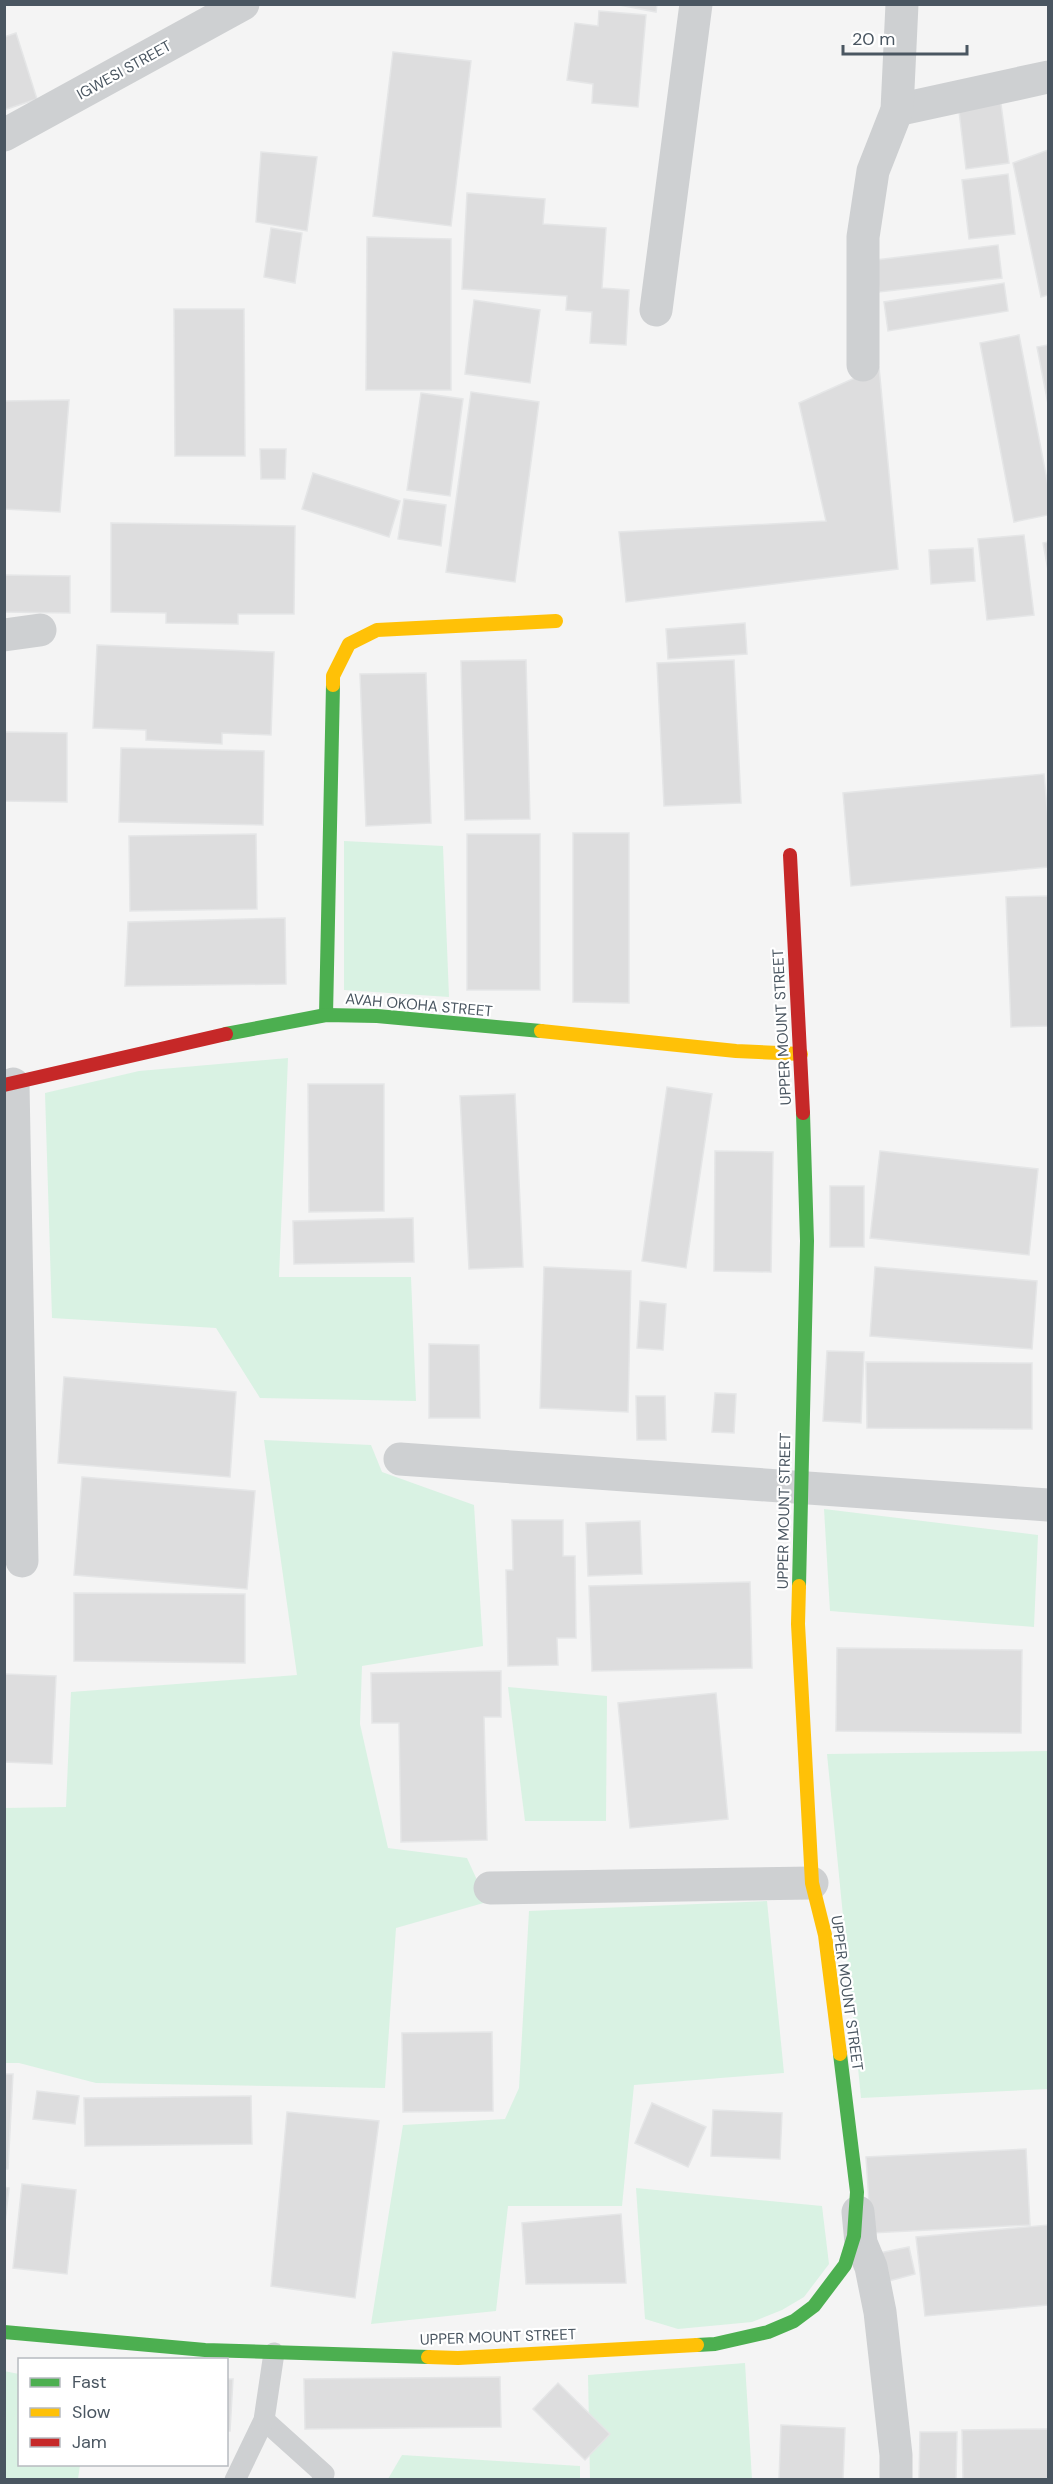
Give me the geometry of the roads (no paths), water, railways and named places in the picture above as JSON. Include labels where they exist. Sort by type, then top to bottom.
[{"type":"street","name":"IGWESI STREET","points":[[4,135],[243,4]]},
{"type":"street","points":[[656,310],[696,4]]},
{"type":"street","points":[[863,365],[863,237],[873,171],[897,110],[902,4]]},
{"type":"street","points":[[897,110],[1048,77]]},
{"type":"street","points":[[326,1015],[333,675],[349,644],[377,630],[556,621]]},
{"type":"street","points":[[4,635],[40,630]]},
{"type":"street","name":"UPPER MOUNT STREET","points":[[4,2332],[205,2350],[458,2358],[715,2344],[768,2332],[794,2320],[814,2306],[845,2265],[854,2236],[857,2192],[825,1935],[812,1883],[798,1624],[807,1241],[801,1054],[790,855]]},
{"type":"street","name":"AVAH OKOHA STREET","points":[[9,1084],[269,1024],[326,1015],[377,1016],[594,1035],[736,1051],[801,1054]]},
{"type":"street","points":[[9,1084],[22,1561]]},
{"type":"street","points":[[400,1459],[1048,1505]]},
{"type":"street","points":[[490,1888],[812,1883]]},
{"type":"street","points":[[857,2192],[861,2243],[870,2267],[880,2312],[896,2455],[896,2480]]},
{"type":"lane","points":[[235,2480],[264,2420],[274,2353]]},
{"type":"lane","points":[[264,2420],[324,2474],[322,2480]]}]
